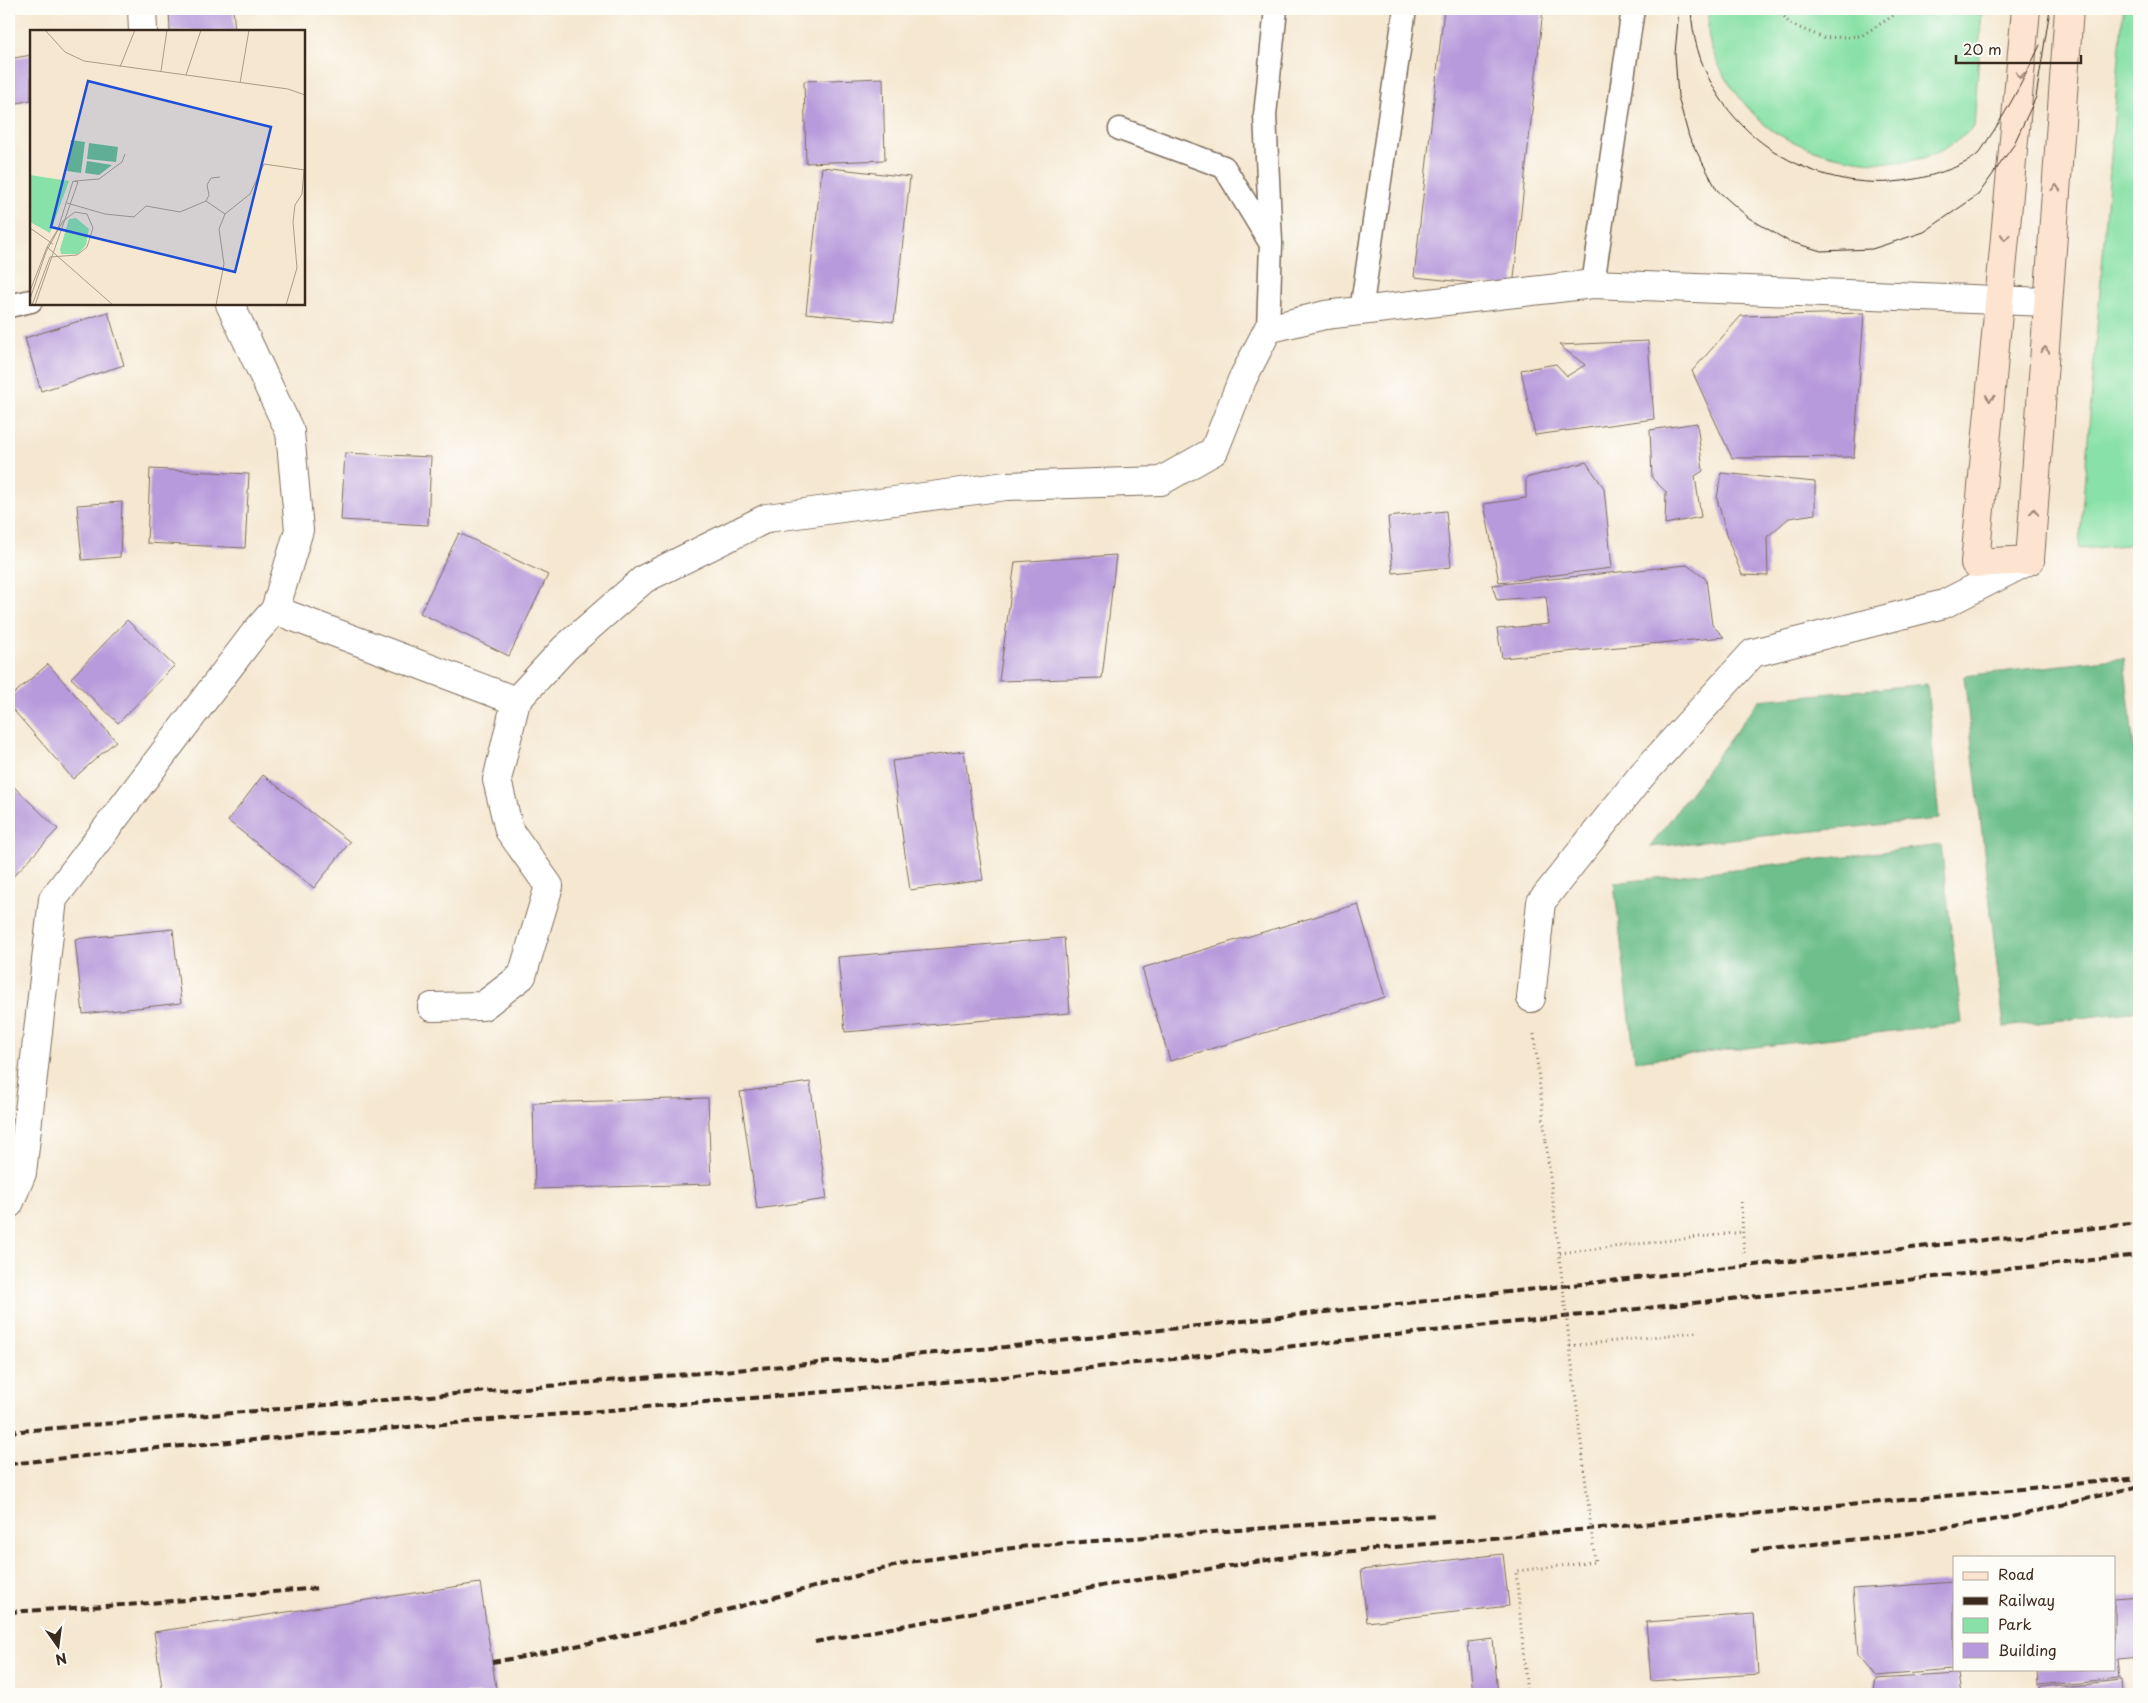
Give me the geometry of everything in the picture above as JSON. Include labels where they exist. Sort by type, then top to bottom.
[{"type":"main road","points":[[2026,9],[1975,564],[2030,560],[2069,9]]},
{"type":"street","points":[[142,9],[143,30]]},
{"type":"street","points":[[432,1007],[483,1006],[522,976],[549,886],[509,830],[497,780],[516,701],[565,648],[644,579],[767,518],[1006,486],[1161,481],[1214,451],[1242,380],[1268,329],[1325,315],[1593,284],[2048,302]]},
{"type":"street","points":[[9,1204],[22,1173],[53,899],[254,634],[275,610],[299,530],[290,432],[230,305]]},
{"type":"street","points":[[1530,998],[1541,902],[1642,775],[1753,653],[1944,604],[2030,560]]},
{"type":"street","points":[[275,610],[516,701]]},
{"type":"lane","points":[[1268,329],[1271,244],[1265,116],[1276,9]]},
{"type":"lane","points":[[1361,311],[1405,9]]},
{"type":"lane","points":[[1593,284],[1633,9]]},
{"type":"lane","points":[[1120,129],[1224,167],[1271,244]]},
{"type":"lane","points":[[9,306],[30,301]]},
{"type":"path","points":[[1778,9],[1790,24],[1824,38],[1861,36],[1896,14],[1899,9]]},
{"type":"path","points":[[1527,1694],[1516,1571],[1595,1562],[1530,998]]},
{"type":"path","points":[[1741,1202],[1744,1253]]},
{"type":"path","points":[[1560,1253],[1743,1232]]},
{"type":"path","points":[[1570,1346],[1696,1332]]},
{"type":"green space","points":[[1709,9],[1982,9],[1974,127],[1946,148],[1926,157],[1909,161],[1869,162],[1849,159],[1792,141],[1776,133],[1755,116],[1726,78],[1718,64],[1709,39]]},
{"type":"green space","points":[[2123,9],[2139,9],[2139,544],[2079,549]]},
{"type":"green space","points":[[2124,658],[2139,793],[2139,1011],[2004,1027],[1964,676]]},
{"type":"green space","points":[[1927,684],[1939,819],[1650,847],[1759,700]]},
{"type":"green space","points":[[1941,845],[1962,1023],[1635,1061],[1614,883]]},
{"type":"building","points":[[169,9],[233,9],[235,30],[170,30]]},
{"type":"building","points":[[1444,9],[1543,9],[1513,287],[1414,277]]},
{"type":"building","points":[[30,55],[30,100],[9,105],[9,59]]},
{"type":"building","points":[[883,78],[885,160],[806,163],[804,81]]},
{"type":"building","points":[[822,167],[910,177],[894,322],[806,313]]},
{"type":"building","points":[[108,312],[124,365],[41,391],[25,338]]},
{"type":"building","points":[[1864,313],[1854,457],[1732,458],[1692,371],[1741,316]]},
{"type":"building","points":[[1648,341],[1654,419],[1535,435],[1521,370],[1556,364],[1567,376],[1585,365],[1559,345]]},
{"type":"building","points":[[1697,423],[1703,471],[1695,476],[1701,517],[1665,524],[1666,492],[1652,478],[1650,430]]},
{"type":"building","points":[[345,453],[431,457],[428,525],[341,520]]},
{"type":"building","points":[[1586,462],[1604,488],[1612,568],[1499,582],[1484,504],[1526,498],[1526,478]]},
{"type":"building","points":[[150,469],[249,474],[245,548],[147,543]]},
{"type":"building","points":[[1721,473],[1815,482],[1815,514],[1789,518],[1767,537],[1768,576],[1742,575],[1730,545],[1717,499]]},
{"type":"building","points":[[122,502],[120,557],[82,560],[77,505]]},
{"type":"building","points":[[1446,511],[1451,567],[1393,573],[1388,517]]},
{"type":"building","points":[[459,533],[548,575],[509,656],[420,613]]},
{"type":"building","points":[[1116,555],[1102,678],[999,681],[1015,562]]},
{"type":"building","points":[[1687,565],[1706,579],[1712,625],[1724,637],[1502,658],[1497,629],[1549,624],[1546,596],[1497,600],[1492,585]]},
{"type":"building","points":[[127,620],[174,666],[118,723],[71,678]]},
{"type":"building","points":[[48,664],[116,741],[73,779],[9,705],[9,698]]},
{"type":"building","points":[[964,751],[983,880],[910,890],[892,761]]},
{"type":"building","points":[[263,775],[350,842],[314,888],[228,821]]},
{"type":"building","points":[[12,785],[58,829],[9,881],[9,788]]},
{"type":"building","points":[[1358,904],[1385,997],[1170,1061],[1142,968]]},
{"type":"building","points":[[173,929],[181,1003],[83,1014],[75,939]]},
{"type":"building","points":[[1064,938],[1070,1013],[845,1032],[838,957]]},
{"type":"building","points":[[810,1082],[827,1199],[757,1209],[740,1092]]},
{"type":"building","points":[[708,1098],[711,1184],[535,1189],[533,1103]]},
{"type":"building","points":[[1503,1554],[1509,1606],[1367,1622],[1361,1570]]},
{"type":"building","points":[[1953,1582],[1954,1670],[1876,1676],[1858,1655],[1853,1589]]},
{"type":"building","points":[[480,1583],[497,1694],[163,1694],[154,1632]]},
{"type":"building","points":[[2139,1596],[2139,1658],[2118,1660],[2120,1678],[2038,1686],[2037,1670],[2116,1670],[2116,1598]]},
{"type":"building","points":[[1754,1614],[1758,1674],[1651,1681],[1646,1622]]},
{"type":"building","points":[[1493,1639],[1498,1694],[1473,1694],[1468,1642]]},
{"type":"building","points":[[1958,1674],[1961,1694],[1873,1694],[1876,1679]]},
{"type":"building","points":[[2122,1680],[2123,1694],[2040,1694],[2040,1688]]},
{"type":"tram line","points":[[1679,9],[1675,54],[1678,97],[1689,137],[1717,190],[1749,218],[1788,241],[1821,251],[1872,249],[1924,232],[1978,195],[2013,146],[2036,97],[2050,9]]},
{"type":"tram line","points":[[1691,9],[1698,50],[1713,86],[1735,118],[1764,144],[1798,164],[1835,177],[1874,182],[1930,176],[1957,166],[1978,154],[2012,100],[2040,45]]},
{"type":"railway","points":[[9,1432],[1005,1347],[2139,1223]]},
{"type":"railway","points":[[9,1464],[158,1448],[1015,1376],[2139,1255]]},
{"type":"railway","points":[[815,1642],[1106,1585],[1287,1557],[2139,1478]]},
{"type":"railway","points":[[1751,1551],[1905,1534],[2012,1517],[2139,1486]]},
{"type":"railway","points":[[492,1662],[650,1630],[909,1562],[1028,1546],[1437,1515]]},
{"type":"railway","points":[[9,1612],[139,1604],[318,1588]]}]
